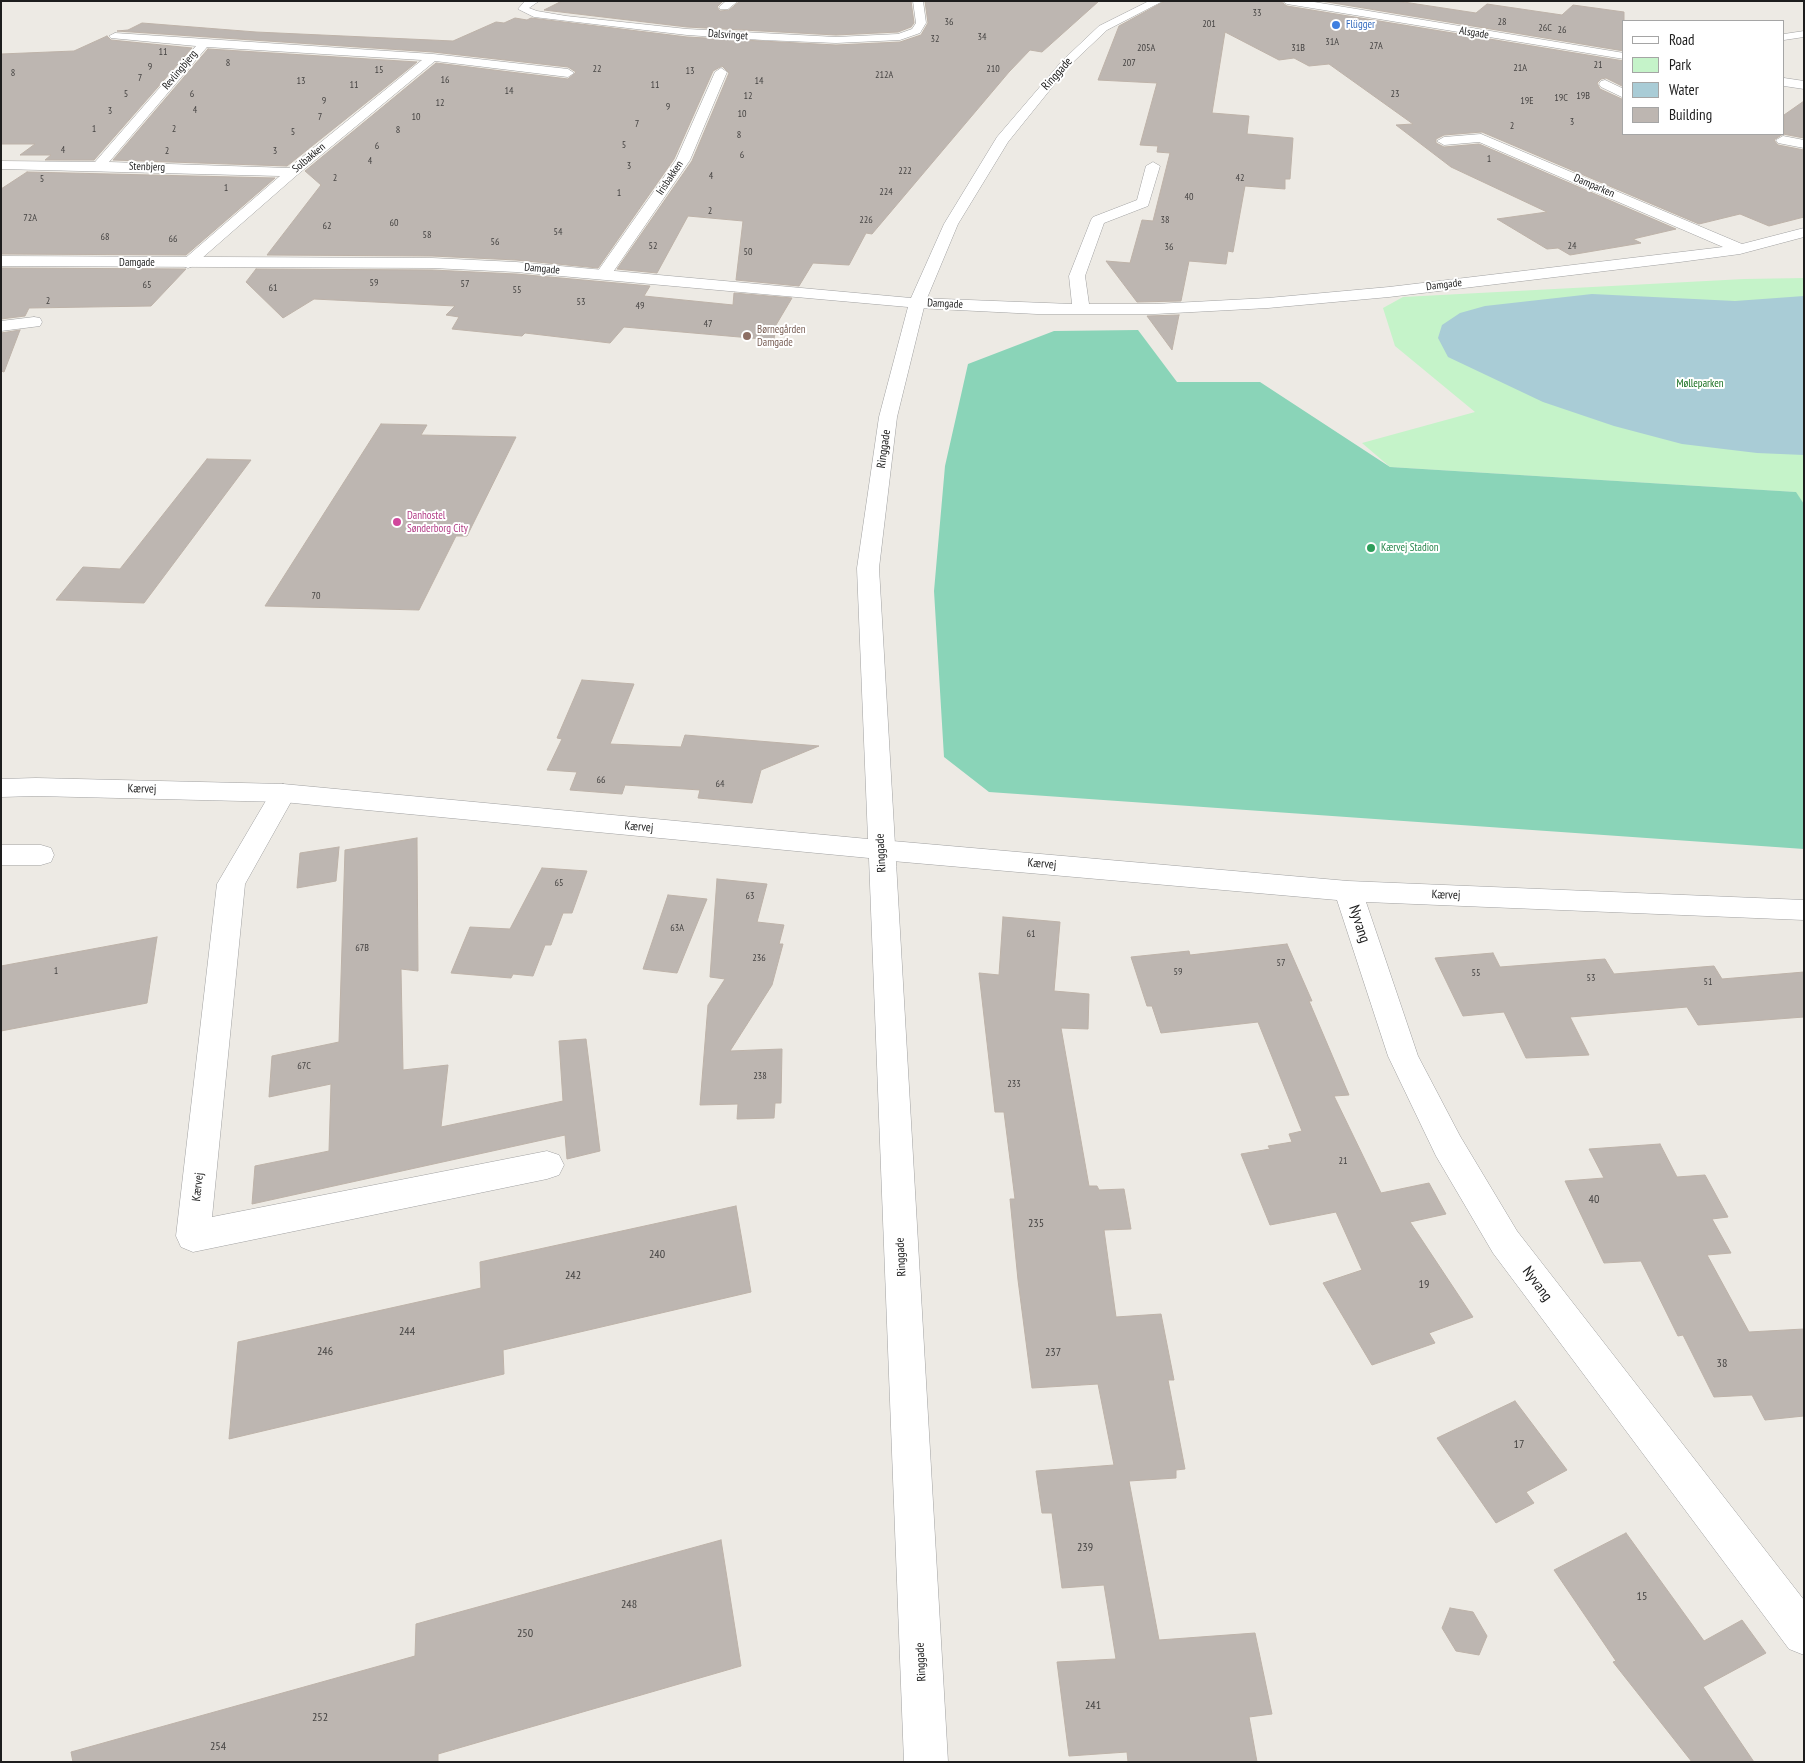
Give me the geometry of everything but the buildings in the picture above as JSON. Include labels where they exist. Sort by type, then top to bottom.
[{"type":"street","name":"Dalsvinget","points":[[534,1],[526,5],[523,10],[534,14],[566,19],[687,32],[836,40],[879,40],[916,31],[921,23],[918,1]]},
{"type":"street","name":"Ringgade","points":[[926,1762],[868,568],[888,417],[917,303],[952,224],[1002,140],[1066,63],[1103,28],[1128,10],[1158,1]]},
{"type":"street","name":"Alsgade","points":[[1286,1],[1622,56]]},
{"type":"street","name":"Alsgade","points":[[1274,2],[1325,8]]},
{"type":"street","points":[[1785,37],[1804,34]]},
{"type":"street","name":"Revlingbjerg","points":[[115,36],[204,43]]},
{"type":"street","points":[[204,43],[432,57],[568,74]]},
{"type":"street","name":"Revlingbjerg","points":[[99,166],[204,43]]},
{"type":"street","name":"Solbakken","points":[[188,263],[292,172],[432,57]]},
{"type":"street","name":"Irisbakken","points":[[603,275],[683,160],[722,72]]},
{"type":"street","points":[[1785,82],[1804,85]]},
{"type":"street","points":[[1604,84],[1622,93]]},
{"type":"street","name":"Damparken","points":[[1444,141],[1481,138],[1740,249]]},
{"type":"street","points":[[1783,140],[1804,144]]},
{"type":"street","name":"Stenbjerg","points":[[1,165],[292,172]]},
{"type":"street","points":[[1081,309],[1076,276],[1098,220],[1143,203],[1153,166]]},
{"type":"street","name":"Damgade","points":[[1,262],[432,263],[516,267],[917,303],[1081,309],[1155,309],[1268,304],[1388,292],[1740,249],[1804,232]]},
{"type":"street","points":[[1,326],[34,322]]},
{"type":"street","name":"Kærvej","points":[[1,788],[46,787],[282,793],[881,850],[1348,891],[1804,910]]},
{"type":"street","name":"Kærvej","points":[[282,793],[231,884],[193,1236],[546,1165]]},
{"type":"street","points":[[1,856],[41,855]]},
{"type":"street","name":"Nyvang","points":[[1348,891],[1403,1056],[1448,1146],[1505,1242],[1804,1634]]},
{"type":"green space","name":"Mølleparken","points":[[1804,278],[1804,504],[1795,492],[1390,467],[1362,443],[1475,412],[1395,346],[1383,308],[1403,297],[1744,279]]},
{"type":"green space","name":"Kærvej Stadion","points":[[1138,330],[1177,382],[1260,382],[1390,467],[1796,492],[1804,504],[1804,849],[989,792],[944,757],[934,591],[945,466],[968,364],[1054,331]]},
{"type":"water","points":[[1592,294],[1735,301],[1804,296],[1804,455],[1757,453],[1682,444],[1614,426],[1543,402],[1448,357],[1438,338],[1442,325],[1460,313],[1485,306]]},
{"type":"place","name":"Flügger","points":[[1336,25]]},
{"type":"place","name":"Børnegården Damgade","points":[[747,336]]},
{"type":"place","name":"Danhostel Sønderborg City","points":[[397,522]]},
{"type":"place","name":"Kærvej Stadion","points":[[1371,548]]}]
